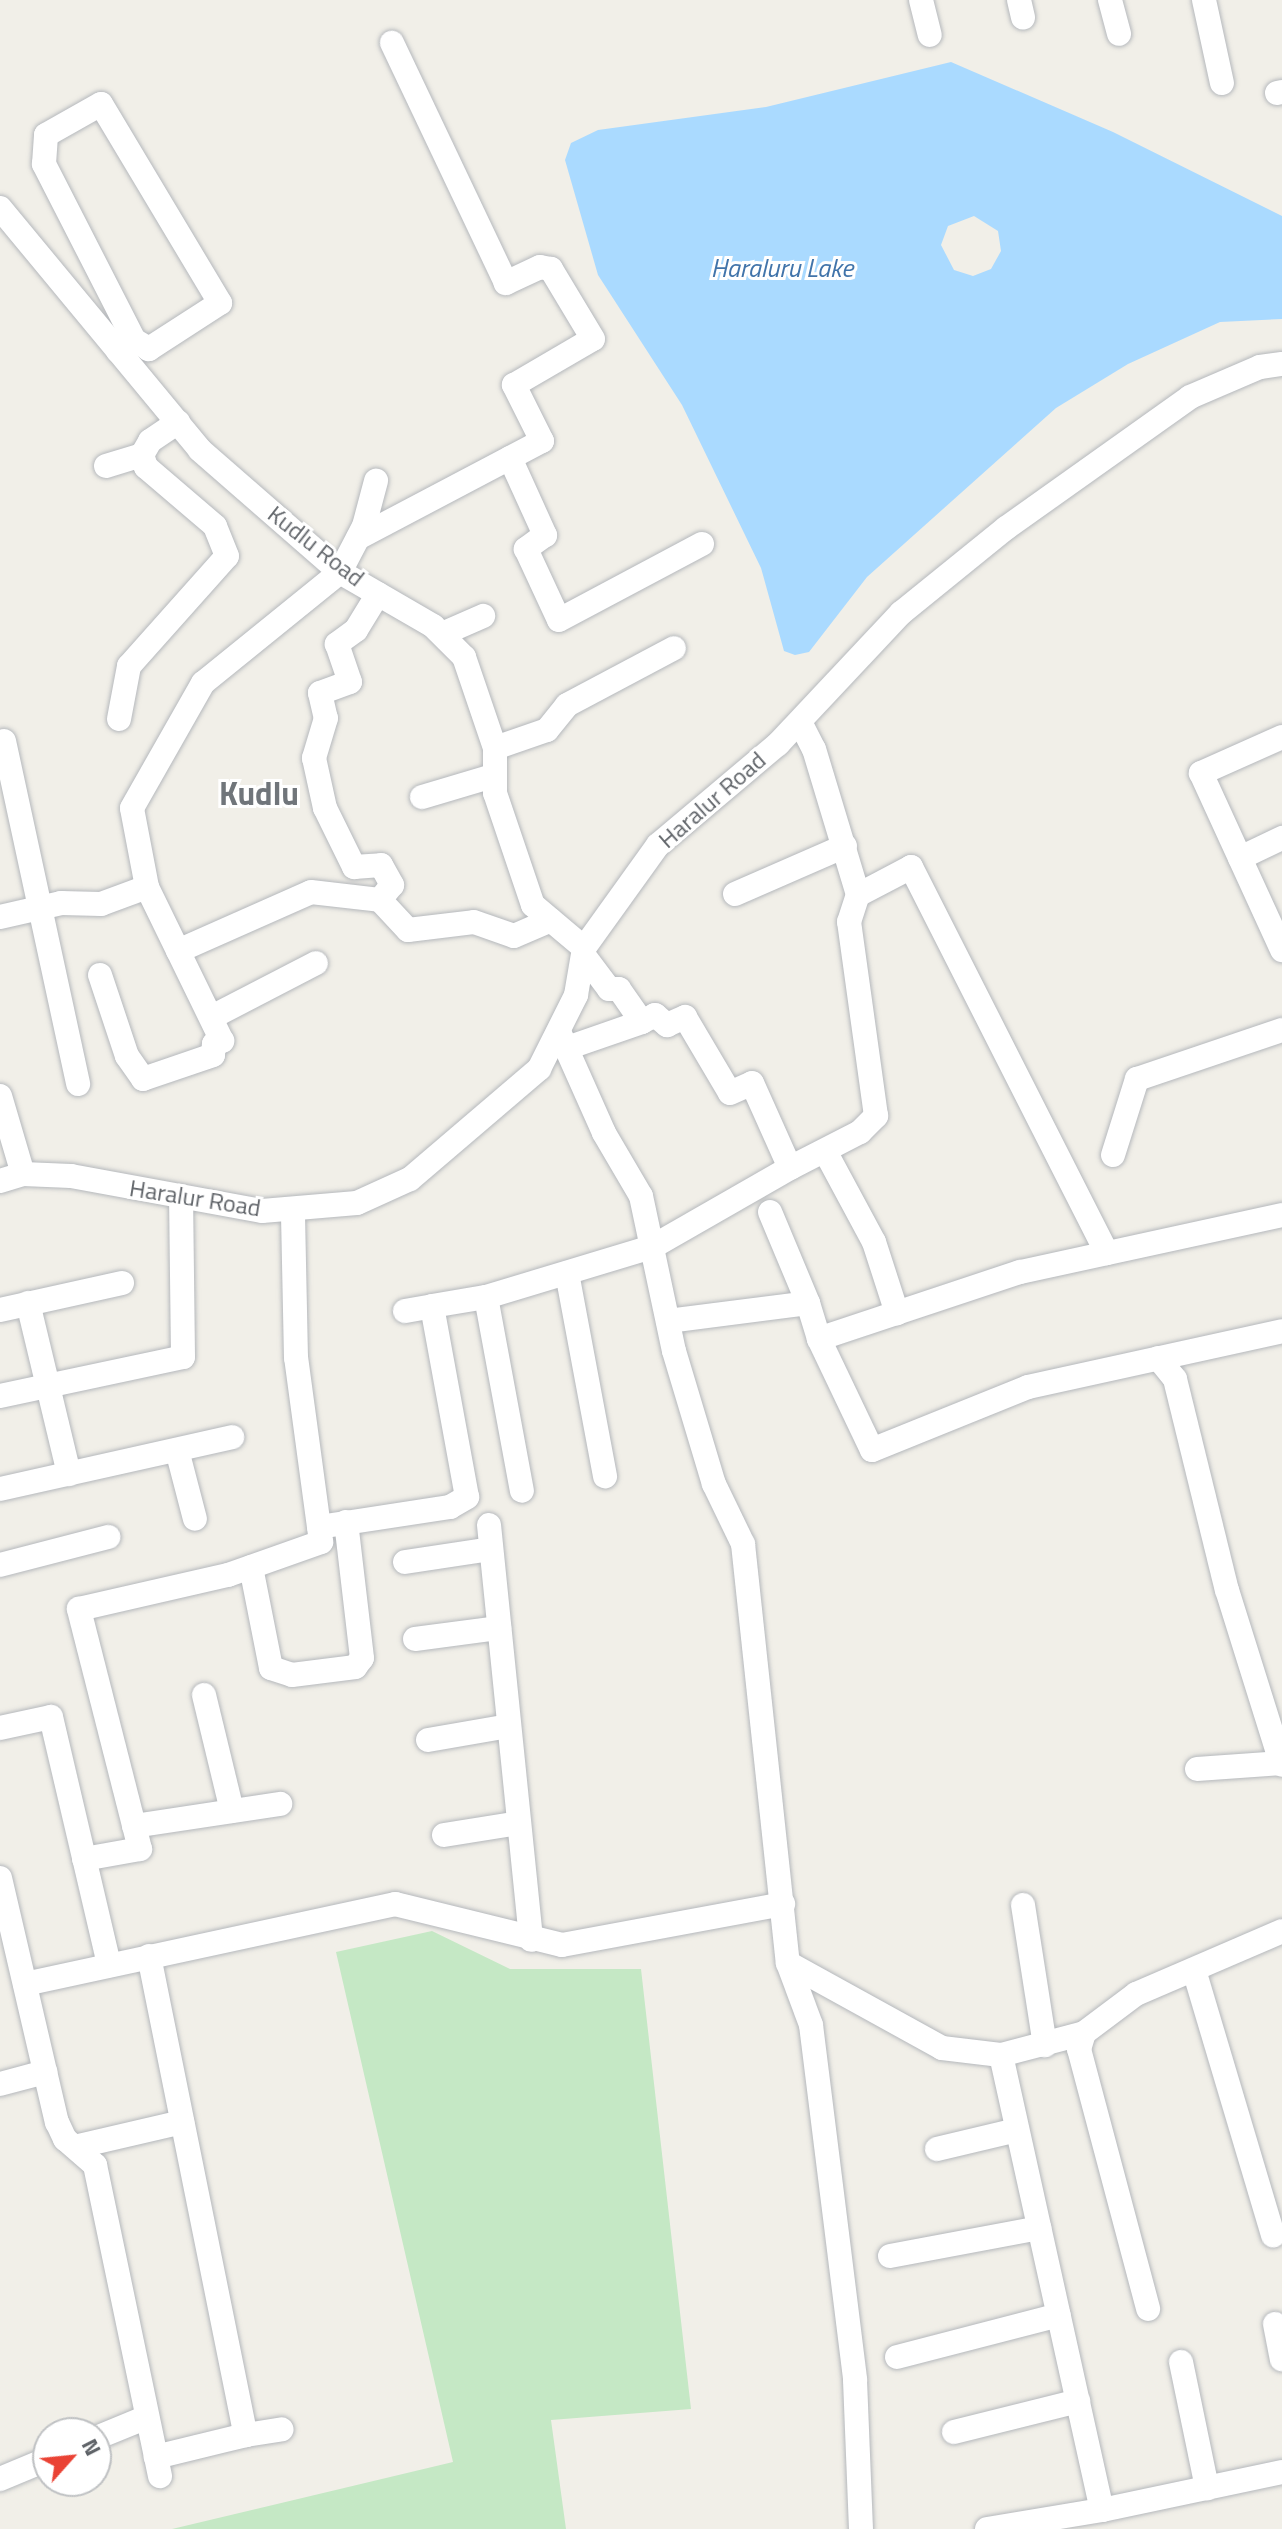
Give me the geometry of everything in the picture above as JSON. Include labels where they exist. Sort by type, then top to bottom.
[{"type":"street","points":[[921,0],[930,35]]},
{"type":"street","points":[[1110,0],[1119,34]]},
{"type":"street","points":[[1204,0],[1222,83]]},
{"type":"street","points":[[358,538],[542,441],[514,385],[593,339],[551,269],[540,267],[506,283],[392,43]]},
{"type":"street","points":[[101,104],[219,298],[219,309],[149,349],[126,345],[44,164],[46,135],[101,104]]},
{"type":"street","name":"Kudlu Road","points":[[0,208],[126,345],[200,450],[340,572],[442,634],[464,657],[495,748],[493,776],[533,905],[584,953],[609,989],[619,989],[642,1022]]},
{"type":"street","name":"Haralur Road","points":[[11,1178],[181,1197],[262,1211],[357,1203],[410,1179],[539,1069],[564,1041],[584,953],[658,845],[800,722],[901,613],[1006,528],[1190,397],[1260,367],[1282,364]]},
{"type":"street","points":[[106,466],[142,455],[178,422]]},
{"type":"street","points":[[119,719],[129,666],[227,556],[215,526],[146,467],[142,455]]},
{"type":"street","points":[[510,458],[545,535],[526,549],[559,620],[702,544]]},
{"type":"street","points":[[100,975],[127,1056],[143,1079],[213,1055],[214,1044],[222,1041],[147,887],[132,808],[167,738],[203,683],[233,653],[340,572],[358,538],[376,481]]},
{"type":"street","points":[[378,594],[356,630],[337,644],[350,682],[320,693],[326,718],[314,758],[325,808],[354,867],[381,865],[392,885],[380,900]]},
{"type":"street","points":[[442,634],[483,616]]},
{"type":"street","points":[[495,748],[547,730],[567,705],[674,648]]},
{"type":"street","points":[[405,1311],[486,1297],[652,1247],[825,1151],[876,1116],[849,922],[858,895],[845,846],[800,722]]},
{"type":"street","points":[[1281,946],[1201,773],[1282,737]]},
{"type":"street","points":[[4,741],[35,910],[78,1084]]},
{"type":"street","points":[[422,797],[493,776]]},
{"type":"street","points":[[1240,858],[1282,838]]},
{"type":"street","points":[[735,894],[845,846]]},
{"type":"street","points":[[858,895],[911,867],[1107,1253]]},
{"type":"street","points":[[0,917],[35,910],[101,904],[147,887]]},
{"type":"street","points":[[178,951],[311,892],[380,900],[408,930],[474,922],[514,936],[551,920]]},
{"type":"street","points":[[212,1017],[316,963]]},
{"type":"street","points":[[790,1168],[752,1083],[730,1093],[685,1017],[667,1025],[655,1015],[642,1022],[564,1041],[641,1196],[668,1321],[714,1484],[743,1544],[788,1963],[811,2025],[855,2380],[861,2529]]},
{"type":"street","points":[[1113,1155],[1137,1079],[1282,1030]]},
{"type":"street","points":[[0,1096],[11,1178]]},
{"type":"street","points":[[825,1151],[874,1242],[897,1313]]},
{"type":"street","points":[[0,1396],[183,1357],[181,1197]]},
{"type":"street","points":[[84,1859],[140,1849],[79,1609],[251,1567],[321,1542],[296,1358],[293,1209]]},
{"type":"street","points":[[770,1212],[808,1303],[819,1339],[872,1450],[1014,1391],[1282,1331]]},
{"type":"street","points":[[819,1339],[1020,1272],[1282,1215]]},
{"type":"street","points":[[567,1273],[605,1476]]},
{"type":"street","points":[[0,1310],[122,1283]]},
{"type":"street","points":[[486,1297],[522,1491]]},
{"type":"street","points":[[28,1303],[69,1474]]},
{"type":"street","points":[[668,1321],[808,1303]]},
{"type":"street","points":[[319,1527],[450,1507],[467,1497],[432,1306]]},
{"type":"street","points":[[1158,1358],[1175,1379],[1227,1590],[1282,1764],[1197,1769]]},
{"type":"street","points":[[0,1489],[232,1437]]},
{"type":"street","points":[[177,1450],[195,1519]]},
{"type":"street","points":[[251,1567],[271,1668],[292,1675],[355,1667],[362,1658],[346,1522]]},
{"type":"street","points":[[489,1525],[531,1940]]},
{"type":"street","points":[[0,1565],[108,1537]]},
{"type":"street","points":[[405,1562],[491,1549]]},
{"type":"street","points":[[415,1639],[499,1628]]},
{"type":"street","points":[[204,1695],[232,1811]]},
{"type":"street","points":[[0,1728],[51,1717],[109,1965]]},
{"type":"street","points":[[428,1740],[509,1726]]},
{"type":"street","points":[[134,1826],[280,1804]]},
{"type":"street","points":[[444,1835],[519,1823]]},
{"type":"street","points":[[0,1878],[15,1974],[57,2122],[65,2139],[79,2146],[95,2165],[158,2467],[246,2435],[282,2429]]},
{"type":"street","points":[[15,1974],[109,1965],[395,1904],[531,1940],[562,1945],[783,1904]]},
{"type":"street","points":[[1023,1905],[1045,2045]]},
{"type":"street","points":[[788,1963],[942,2048],[1001,2055],[1084,2033],[1136,1994],[1282,1931]]},
{"type":"street","points":[[149,1956],[246,2435]]},
{"type":"street","points":[[1194,1970],[1273,2235]]},
{"type":"street","points":[[1084,2033],[1079,2049],[1148,2309]]},
{"type":"street","points":[[1001,2055],[1102,2510]]},
{"type":"street","points":[[0,2084],[45,2072]]},
{"type":"street","points":[[79,2146],[182,2122]]},
{"type":"street","points":[[937,2149],[1017,2130]]},
{"type":"street","points":[[890,2256],[1039,2228]]},
{"type":"street","points":[[897,2357],[1059,2315]]},
{"type":"street","points":[[1275,2324],[1282,2359]]},
{"type":"street","points":[[1181,2362],[1207,2488]]},
{"type":"street","points":[[954,2432],[1078,2401]]},
{"type":"street","points":[[112,2431],[147,2417]]},
{"type":"street","points":[[0,2479],[32,2466]]},
{"type":"street","points":[[987,2529],[1102,2510],[1282,2472]]},
{"type":"green space","points":[[432,1931],[510,1969],[641,1969],[691,2409],[551,2420],[566,2529],[172,2529],[453,2462],[336,1952]]},
{"type":"water","name":"Haraluru Lake","points":[[951,62],[1113,132],[1282,216],[1282,319],[1220,322],[1128,364],[1056,408],[867,577],[809,652],[795,655],[784,651],[761,568],[682,405],[598,275],[565,160],[571,143],[598,130],[766,107]],"holes":[[[974,216],[998,231],[1001,251],[991,269],[973,276],[954,270],[941,245],[948,226]]]},
{"type":"district","name":"Kudlu","points":[[259,793]]}]
